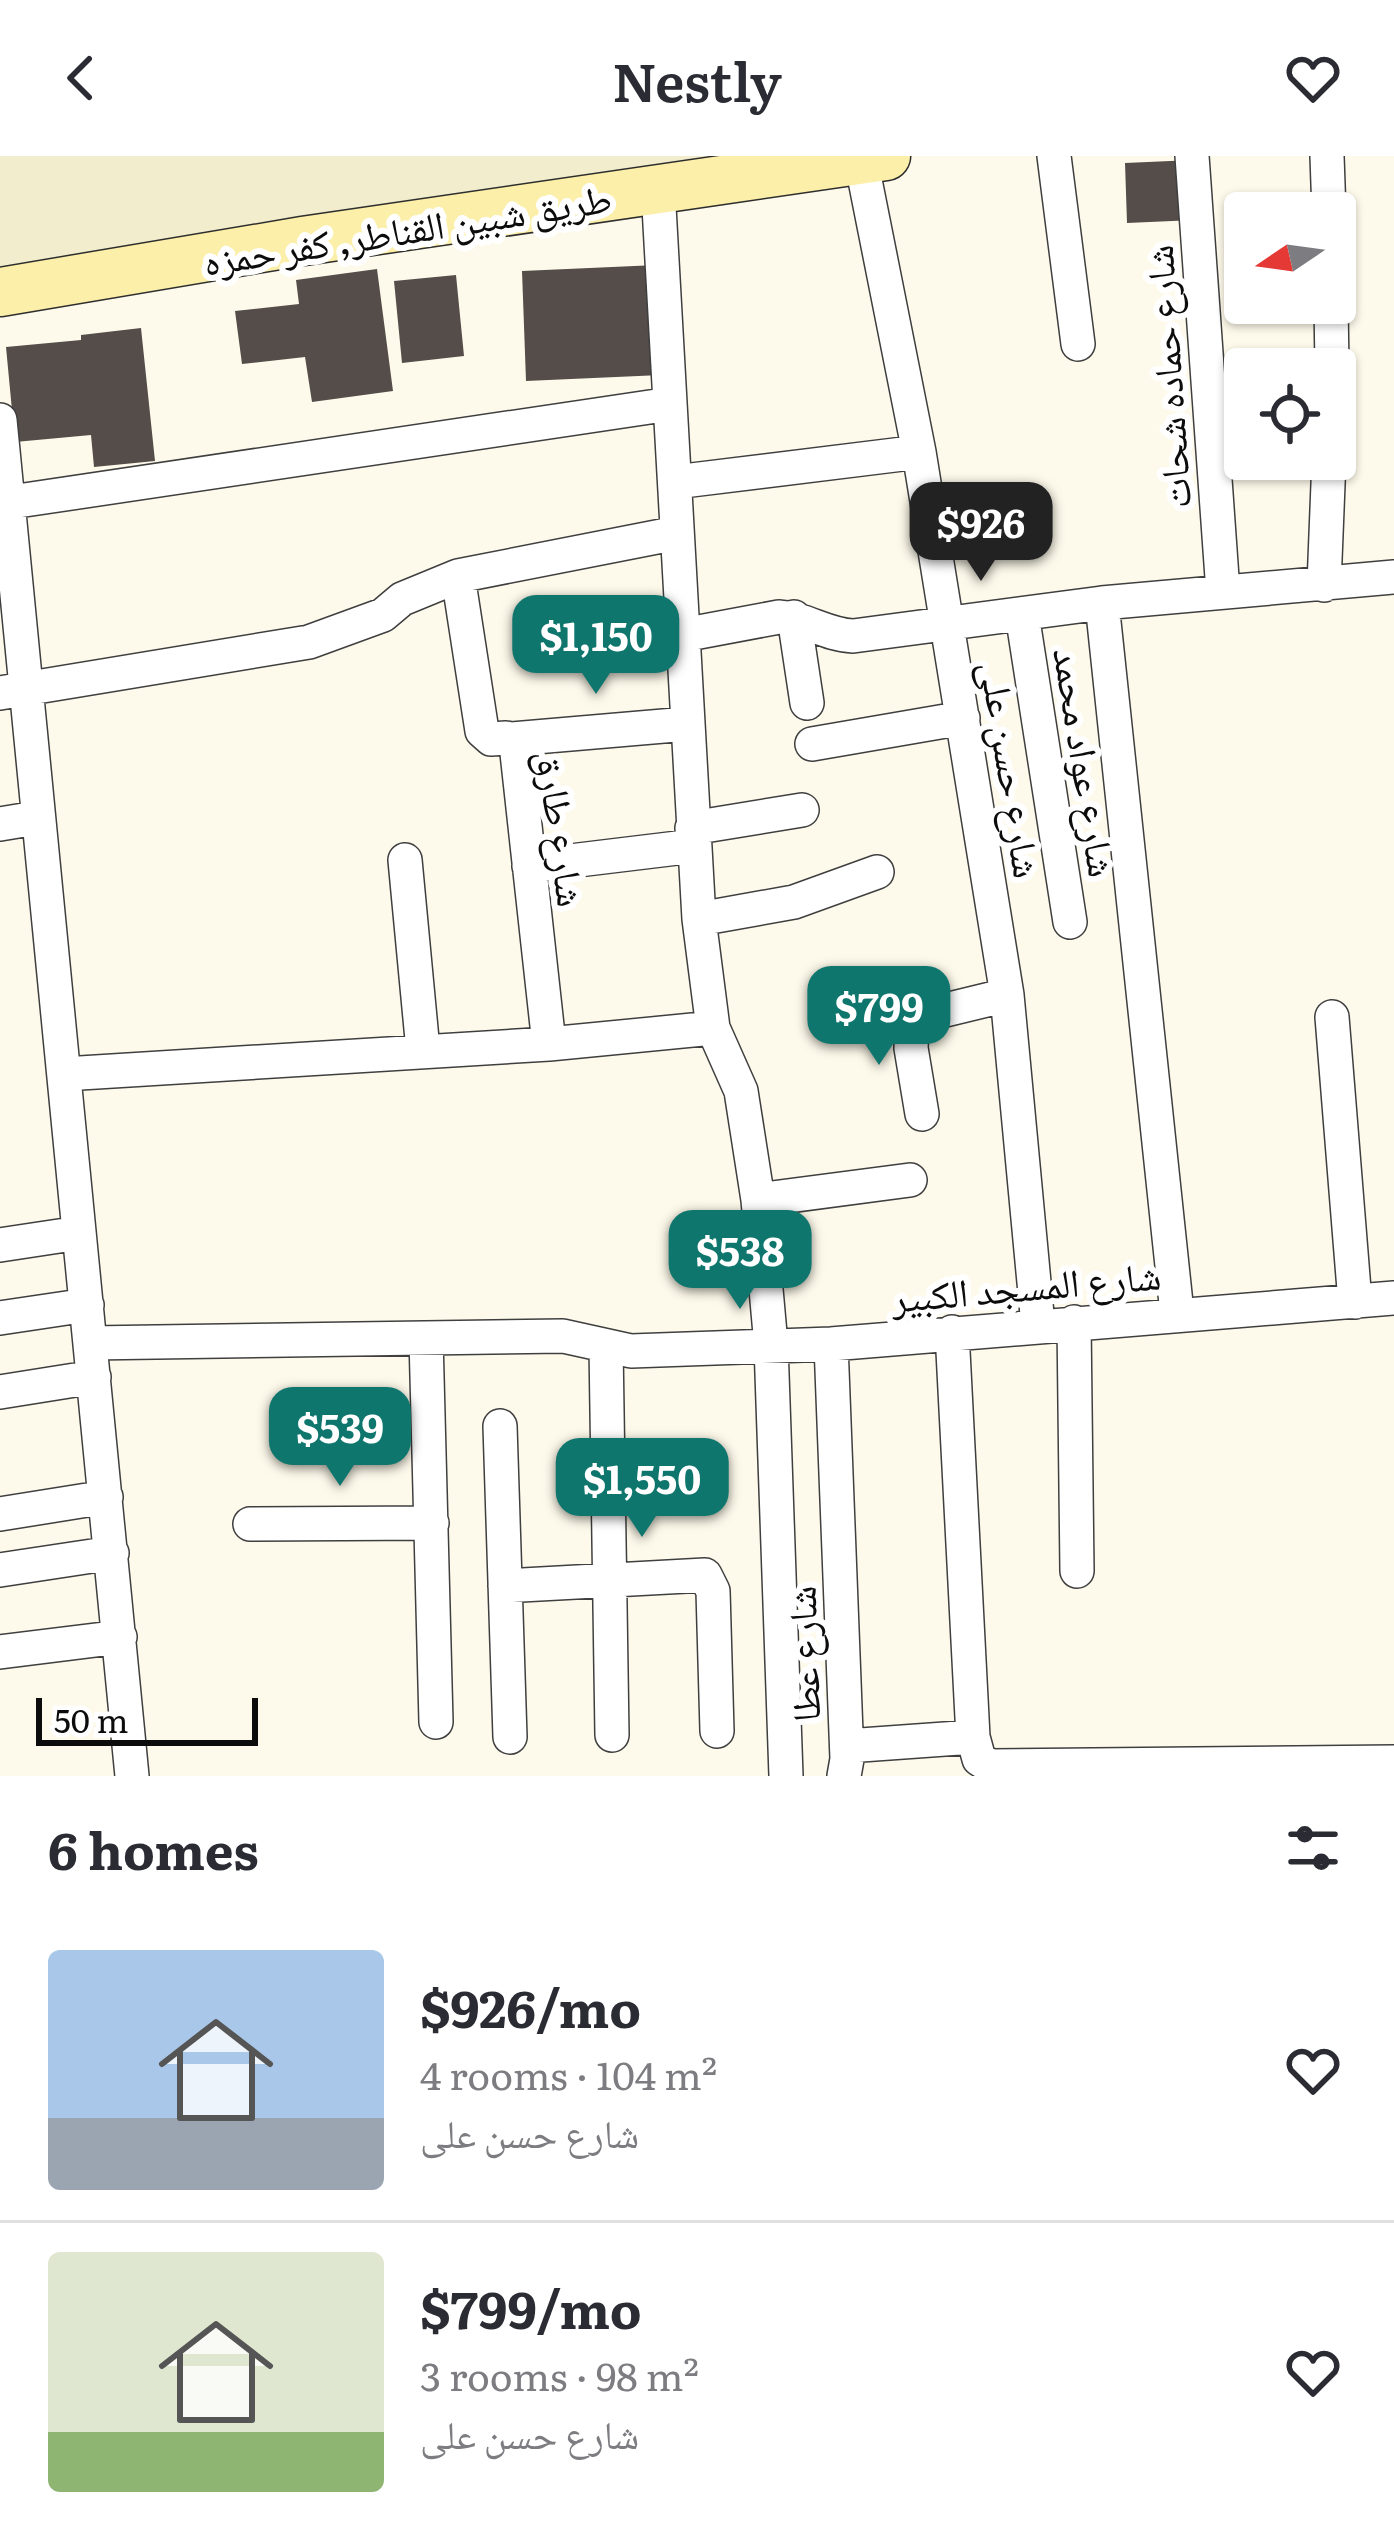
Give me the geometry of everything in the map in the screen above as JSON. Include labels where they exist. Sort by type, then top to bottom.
[{"type":"main road","name":"طريق شبين القناطر, كفر حمزه","points":[[0,292],[798,163],[874,158]]},
{"type":"street","points":[[1054,156],[1078,344]]},
{"type":"street","name":"شارع حماده شحات","points":[[1192,156],[1223,592]]},
{"type":"street","points":[[1327,156],[1328,192]]},
{"type":"street","name":"شارع حسن على","points":[[874,158],[1007,995],[1039,1325]]},
{"type":"street","points":[[658,189],[699,919],[713,1028],[741,1091],[758,1200],[771,1345],[786,1776]]},
{"type":"street","points":[[11,502],[670,404]]},
{"type":"street","points":[[0,420],[11,502],[13,691],[36,818],[132,1776]]},
{"type":"street","points":[[675,482],[919,452]]},
{"type":"street","points":[[1324,585],[1328,480]]},
{"type":"street","points":[[13,691],[309,642],[383,615],[401,599],[458,576],[677,533]]},
{"type":"street","name":"شارع طارق","points":[[458,576],[482,731],[491,739],[512,740],[517,750],[549,1043]]},
{"type":"street","points":[[683,635],[794,617],[823,632],[853,636],[1102,603],[1394,577]]},
{"type":"street","points":[[1102,603],[1177,1313]]},
{"type":"street","name":"شارع عواد محمد","points":[[1022,614],[1070,922]]},
{"type":"street","points":[[794,617],[807,703]]},
{"type":"street","points":[[812,744],[963,718]]},
{"type":"street","points":[[512,740],[687,724]]},
{"type":"street","points":[[529,866],[693,837],[802,810]]},
{"type":"street","points":[[0,824],[36,818]]},
{"type":"street","points":[[405,860],[423,1050]]},
{"type":"street","points":[[699,919],[794,902],[877,872]]},
{"type":"street","points":[[922,1114],[909,1036],[912,1024],[933,1013],[1007,995]]},
{"type":"street","points":[[1332,1016],[1355,1303]]},
{"type":"street","points":[[64,1074],[713,1028]]},
{"type":"street","points":[[758,1200],[910,1180]]},
{"type":"street","points":[[0,1245],[79,1233]]},
{"type":"street","name":"شارع المسجد الكبير","points":[[0,1392],[92,1360],[426,1338],[563,1336],[632,1351],[831,1344],[1394,1298]]},
{"type":"street","points":[[0,1318],[86,1305]]},
{"type":"street","points":[[1074,1322],[1077,1571]]},
{"type":"street","points":[[952,1332],[973,1738],[979,1759],[990,1766],[1097,1770],[1394,1762]]},
{"type":"street","points":[[426,1338],[436,1722]]},
{"type":"street","name":"شارع عطا","points":[[831,1344],[846,1761]]},
{"type":"street","points":[[606,1346],[612,1736]]},
{"type":"street","points":[[500,1426],[510,1737]]},
{"type":"street","points":[[0,1514],[106,1497]]},
{"type":"street","points":[[250,1525],[432,1522]]},
{"type":"street","points":[[0,1570],[112,1553]]},
{"type":"street","points":[[505,1586],[697,1574],[711,1581],[717,1731]]},
{"type":"street","points":[[0,1652],[120,1637]]},
{"type":"street","points":[[846,1761],[973,1738]]},
{"type":"shaded area","points":[[0,156],[805,156],[0,292]]},
{"type":"building","points":[[1193,160],[1195,220],[1127,223],[1125,163]]},
{"type":"building","points":[[657,265],[661,375],[526,381],[522,271]]},
{"type":"building","points":[[377,269],[393,391],[312,402],[305,357],[242,364],[235,311],[299,304],[296,280]]},
{"type":"building","points":[[456,275],[464,356],[402,363],[394,281]]},
{"type":"building","points":[[141,328],[155,461],[94,467],[91,435],[15,442],[6,347]]}]
